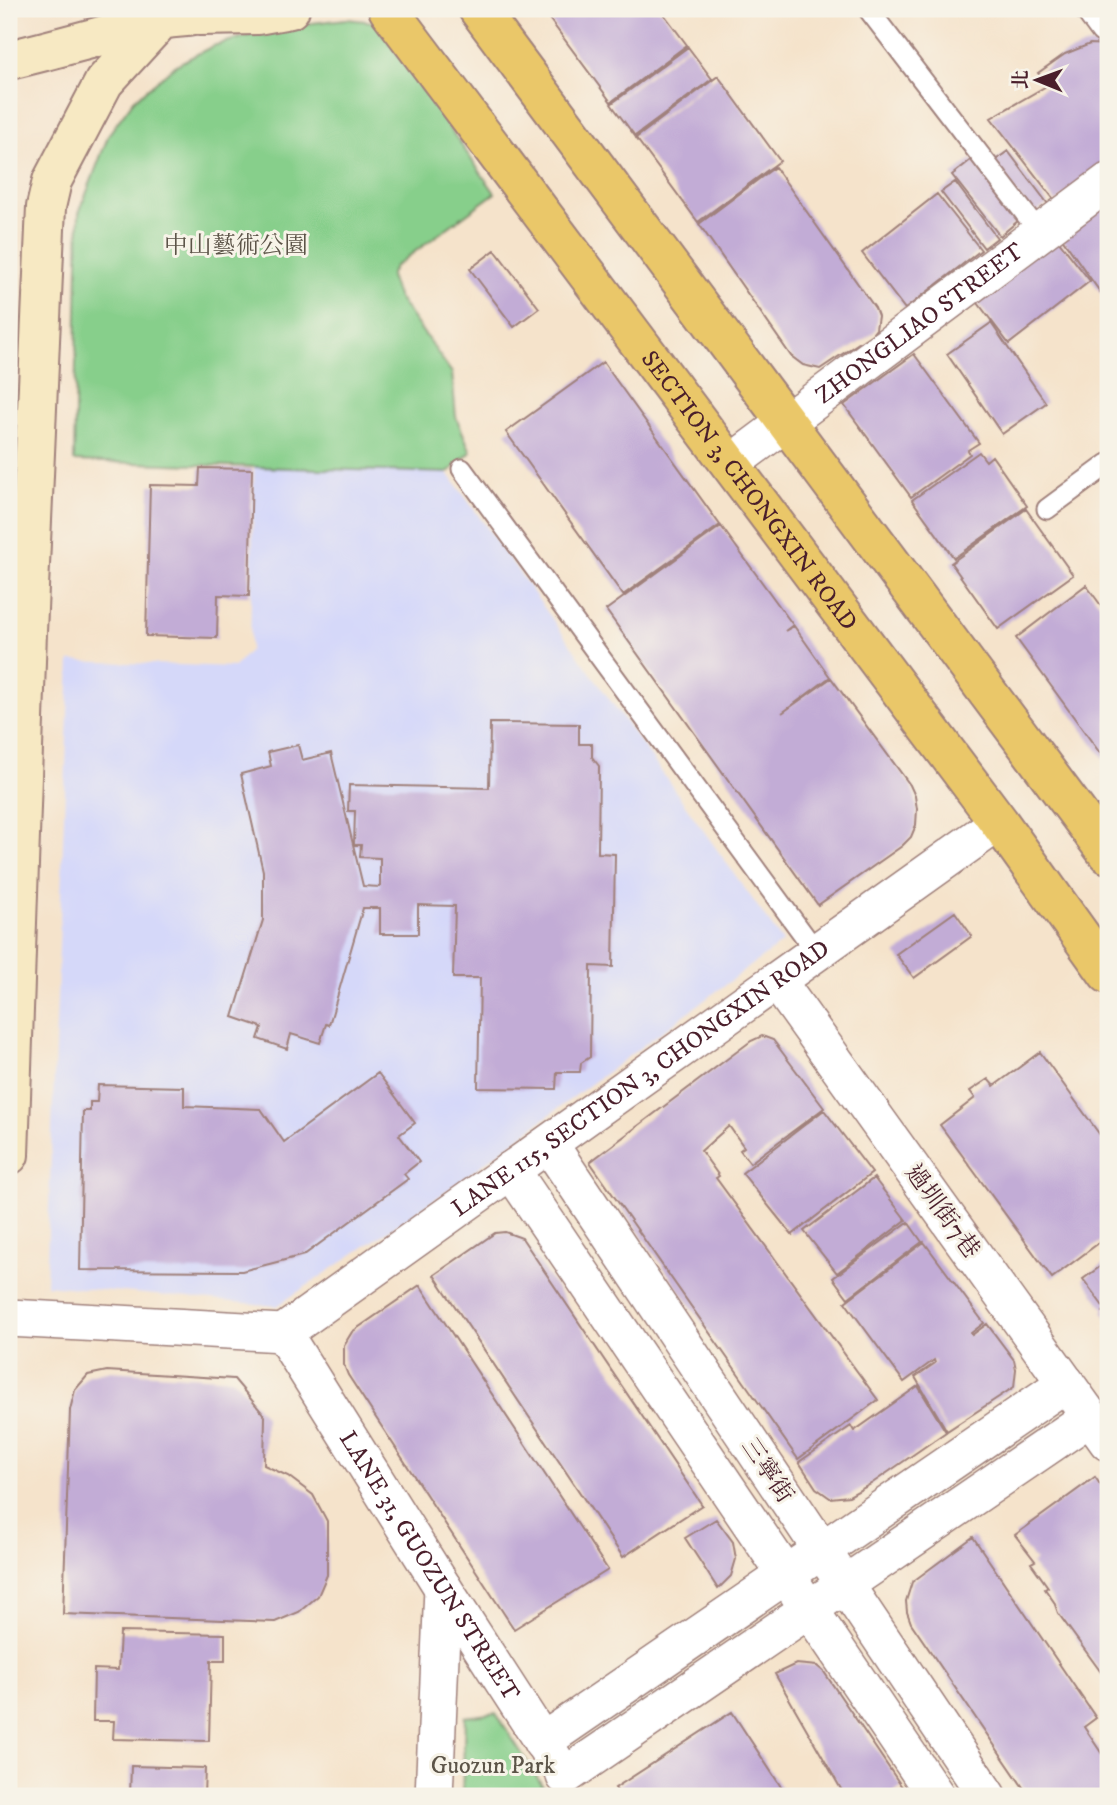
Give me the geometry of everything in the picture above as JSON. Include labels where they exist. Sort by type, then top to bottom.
[{"type":"main road","name":"SECTION 3, CHONGXIN ROAD","points":[[388,9],[999,822],[1108,974]]},
{"type":"main road","points":[[478,9],[1108,854]]},
{"type":"street","points":[[107,9],[114,13],[190,15],[257,15],[290,9]]},
{"type":"street","points":[[9,60],[190,15]]},
{"type":"street","points":[[9,1154],[27,618],[46,207],[52,181],[104,82],[190,15]]},
{"type":"street","name":"ZHONGLIAO STREET","points":[[730,464],[1108,182]]},
{"type":"street","name":"LANE 115, SECTION 3, CHONGXIN ROAD","points":[[284,1333],[999,822]]},
{"type":"street","name":"過圳街7巷","points":[[777,981],[1099,1430]]},
{"type":"street","name":"三寧街","points":[[549,1144],[988,1796]]},
{"type":"street","name":"三寧街","points":[[511,1170],[936,1796]]},
{"type":"street","points":[[9,1318],[284,1333]]},
{"type":"street","name":"LANE 31, GUOZUN STREET","points":[[284,1333],[443,1588],[571,1786]]},
{"type":"street","points":[[542,1742],[1066,1382]]},
{"type":"street","points":[[571,1786],[809,1609],[1099,1430]]},
{"type":"street","points":[[434,1796],[443,1588]]},
{"type":"lane","points":[[868,9],[1040,233]]},
{"type":"lane","points":[[1084,9],[1101,32]]},
{"type":"lane","points":[[1047,509],[1108,464]]},
{"type":"lane","points":[[462,469],[817,953]]},
{"type":"shaded area","points":[[254,466],[448,473],[783,942],[441,1195],[277,1306],[46,1285],[70,661],[234,667],[250,650]]},
{"type":"green space","name":"中山藝術公園","points":[[346,19],[375,22],[495,193],[394,267],[390,276],[397,296],[452,373],[456,417],[471,452],[448,473],[74,461],[79,213],[109,134],[134,100],[176,65],[213,46],[278,27]]},
{"type":"green space","name":"Guozun Park","points":[[496,1713],[549,1796],[462,1796],[465,1717]]},
{"type":"building","points":[[542,9],[660,9],[687,45],[611,102]]},
{"type":"building","points":[[1090,44],[1108,45],[1108,164],[1056,202],[991,118],[1048,85],[1038,73],[1065,54]]},
{"type":"building","points":[[688,47],[712,79],[635,136],[611,104]]},
{"type":"building","points":[[718,76],[780,161],[698,222],[636,138]]},
{"type":"building","points":[[1008,151],[1048,204],[1033,215],[993,162]]},
{"type":"building","points":[[972,159],[1019,220],[1000,236],[952,175]]},
{"type":"building","points":[[775,167],[878,316],[876,329],[872,334],[820,369],[803,365],[791,356],[699,224]]},
{"type":"building","points":[[955,182],[997,238],[984,248],[941,192]]},
{"type":"building","points":[[937,194],[981,250],[905,309],[862,253]]},
{"type":"building","points":[[1108,199],[1108,303],[1059,234]]},
{"type":"building","points":[[1055,236],[1090,281],[1009,344],[975,299]]},
{"type":"building","points":[[495,250],[539,308],[514,327],[470,269]]},
{"type":"building","points":[[991,323],[1046,403],[1002,434],[947,354]]},
{"type":"building","points":[[914,354],[979,443],[968,450],[970,454],[911,497],[844,405]]},
{"type":"building","points":[[603,362],[720,525],[623,595],[506,432]]},
{"type":"building","points":[[979,452],[986,461],[992,456],[1027,506],[954,558],[912,500]]},
{"type":"building","points":[[200,468],[252,469],[249,596],[218,595],[217,638],[146,636],[150,485],[199,486]]},
{"type":"building","points":[[1026,509],[1073,575],[998,629],[951,563]]},
{"type":"building","points":[[721,526],[793,625],[785,631],[794,626],[830,677],[782,713],[831,678],[910,785],[915,796],[916,825],[911,837],[818,905],[606,610]]},
{"type":"building","points":[[1086,585],[1108,615],[1108,764],[1016,638]]},
{"type":"building","points":[[490,723],[579,724],[579,744],[592,744],[592,757],[599,766],[598,853],[615,854],[613,967],[591,966],[590,1057],[581,1063],[580,1072],[557,1072],[556,1089],[478,1088],[480,978],[453,978],[455,906],[418,905],[418,934],[380,934],[380,908],[363,908],[329,1025],[326,1024],[320,1043],[291,1034],[287,1049],[258,1039],[262,1027],[233,1017],[263,920],[263,871],[241,774],[271,766],[268,752],[298,745],[302,760],[331,753],[363,886],[380,887],[380,858],[360,857],[361,845],[354,845],[355,811],[348,811],[349,785],[489,788]]},
{"type":"building","points":[[955,912],[972,936],[914,978],[896,954]]},
{"type":"building","points":[[762,1036],[773,1040],[824,1108],[750,1163],[740,1150],[744,1147],[729,1126],[701,1151],[719,1176],[716,1178],[878,1400],[798,1459],[590,1162],[751,1041]]},
{"type":"building","points":[[1040,1052],[1108,1146],[1108,1236],[1052,1278],[940,1125],[975,1098],[970,1091],[988,1079],[994,1086]]},
{"type":"building","points":[[378,1073],[415,1123],[399,1135],[419,1162],[404,1174],[408,1179],[304,1255],[242,1271],[80,1270],[83,1111],[90,1111],[90,1102],[97,1102],[98,1085],[184,1087],[184,1106],[261,1109],[284,1142]]},
{"type":"building","points":[[824,1110],[872,1173],[792,1235],[742,1173]]},
{"type":"building","points":[[874,1178],[906,1220],[837,1273],[804,1231]]},
{"type":"building","points":[[908,1222],[922,1242],[848,1298],[833,1278]]},
{"type":"building","points":[[505,1232],[522,1238],[702,1505],[623,1557],[434,1275],[495,1233]]},
{"type":"building","points":[[924,1242],[984,1323],[971,1333],[972,1335],[987,1324],[1014,1360],[1016,1369],[1014,1387],[947,1431],[915,1377],[935,1363],[934,1360],[904,1382],[845,1302]]},
{"type":"building","points":[[1108,1261],[1108,1320],[1103,1312],[1105,1309],[1083,1279]]},
{"type":"building","points":[[420,1285],[608,1570],[514,1629],[344,1365],[344,1345],[352,1332]]},
{"type":"building","points":[[107,1371],[234,1379],[265,1416],[264,1465],[288,1476],[313,1495],[327,1521],[327,1575],[318,1596],[299,1612],[275,1622],[63,1614],[70,1410],[75,1390],[88,1375]]},
{"type":"building","points":[[918,1386],[946,1432],[849,1496],[830,1498],[816,1488],[799,1462],[851,1426],[854,1431]]},
{"type":"building","points":[[1095,1477],[1108,1496],[1108,1677],[1106,1673],[1103,1675],[1058,1613],[1045,1589],[1048,1587],[1031,1563],[1035,1561],[1015,1535]]},
{"type":"building","points":[[716,1519],[733,1542],[736,1559],[731,1576],[718,1589],[685,1538]]},
{"type":"building","points":[[973,1537],[1096,1718],[1084,1727],[1108,1763],[1108,1796],[1029,1796],[911,1623],[906,1601],[912,1582]]},
{"type":"building","points":[[120,1632],[225,1634],[225,1661],[211,1661],[209,1741],[113,1739],[114,1721],[93,1721],[94,1669],[118,1670]]},
{"type":"building","points":[[796,1664],[817,1666],[824,1672],[902,1787],[890,1796],[845,1796],[775,1674]]},
{"type":"building","points":[[732,1712],[787,1796],[621,1796],[615,1788]]},
{"type":"building","points":[[131,1766],[205,1768],[204,1796],[130,1796]]}]
